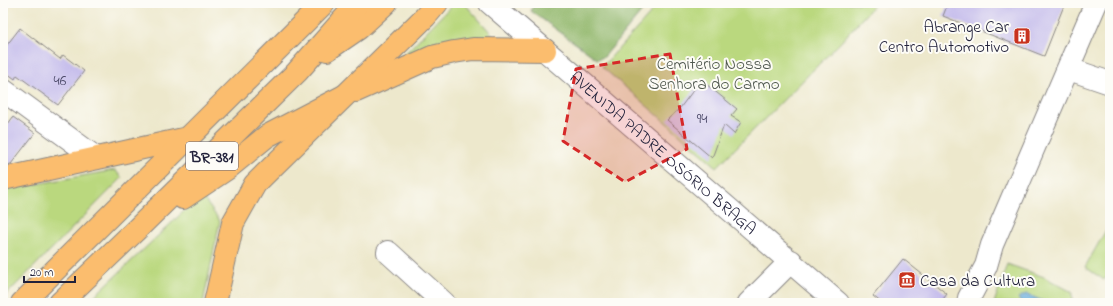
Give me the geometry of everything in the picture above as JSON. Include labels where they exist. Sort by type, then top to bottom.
[{"type":"main road","name":"BR-381","points":[[22,303],[324,3]]},
{"type":"main road","name":"BR-381","points":[[60,303],[137,230],[297,72],[358,3]]},
{"type":"main road","points":[[297,72],[359,28],[386,3]]},
{"type":"main road","points":[[215,303],[233,224],[255,184],[426,17],[437,3]]},
{"type":"main road","points":[[137,230],[228,168],[267,136],[344,96],[432,57],[473,49],[544,50]]},
{"type":"main road","points":[[3,180],[188,138]]},
{"type":"street","name":"AVENIDA PADRE OSÓRIO BRAGA","points":[[490,3],[838,303]]},
{"type":"street","points":[[979,303],[986,266],[992,245],[1069,69],[1096,3]]},
{"type":"street","points":[[1069,69],[1110,83]]},
{"type":"street","points":[[3,90],[96,158]]},
{"type":"street","points":[[388,252],[444,303]]},
{"type":"street","points":[[748,303],[791,261]]},
{"type":"street","points":[[968,303],[969,298],[986,266]]},
{"type":"highlighted area","points":[[670,54],[687,149],[625,182],[563,141],[576,69]]},
{"type":"green space","points":[[454,3],[464,3],[499,42],[395,64]]},
{"type":"green space","points":[[535,3],[649,3],[604,57],[597,59],[531,11]]},
{"type":"green space","name":"Cemitério Nossa Senhora do Carmo","points":[[660,3],[876,3],[840,43],[717,167],[602,67]]},
{"type":"green space","points":[[115,170],[122,178],[3,298],[3,190]]},
{"type":"green space","points":[[201,195],[220,221],[203,303],[87,303]]},
{"type":"green space","points":[[1110,223],[1110,273],[1104,280],[1085,267]]},
{"type":"green space","points":[[1007,264],[1044,277],[1072,292],[1072,303],[994,303]]},
{"type":"water","points":[[1026,294],[1048,303],[1021,303],[1018,298]]},
{"type":"building","name":"Abrange Car Centro Automotivo","points":[[948,3],[1065,3],[1044,56],[943,16]]},
{"type":"building","points":[[20,28],[60,59],[63,55],[84,71],[58,105],[17,75],[15,79],[3,70],[3,50]]},
{"type":"building","points":[[701,80],[737,109],[731,116],[741,122],[734,134],[724,125],[712,158],[667,120],[680,108]]},
{"type":"building","points":[[13,117],[35,133],[11,164],[3,166],[3,131]]},
{"type":"building","name":"Casa da Cultura","points":[[903,259],[947,294],[940,303],[882,303],[873,296]]},
{"type":"place","name":"Abrange Car Centro Automotivo","points":[[1022,36]]},
{"type":"place","name":"Casa da Cultura","points":[[907,280]]}]
